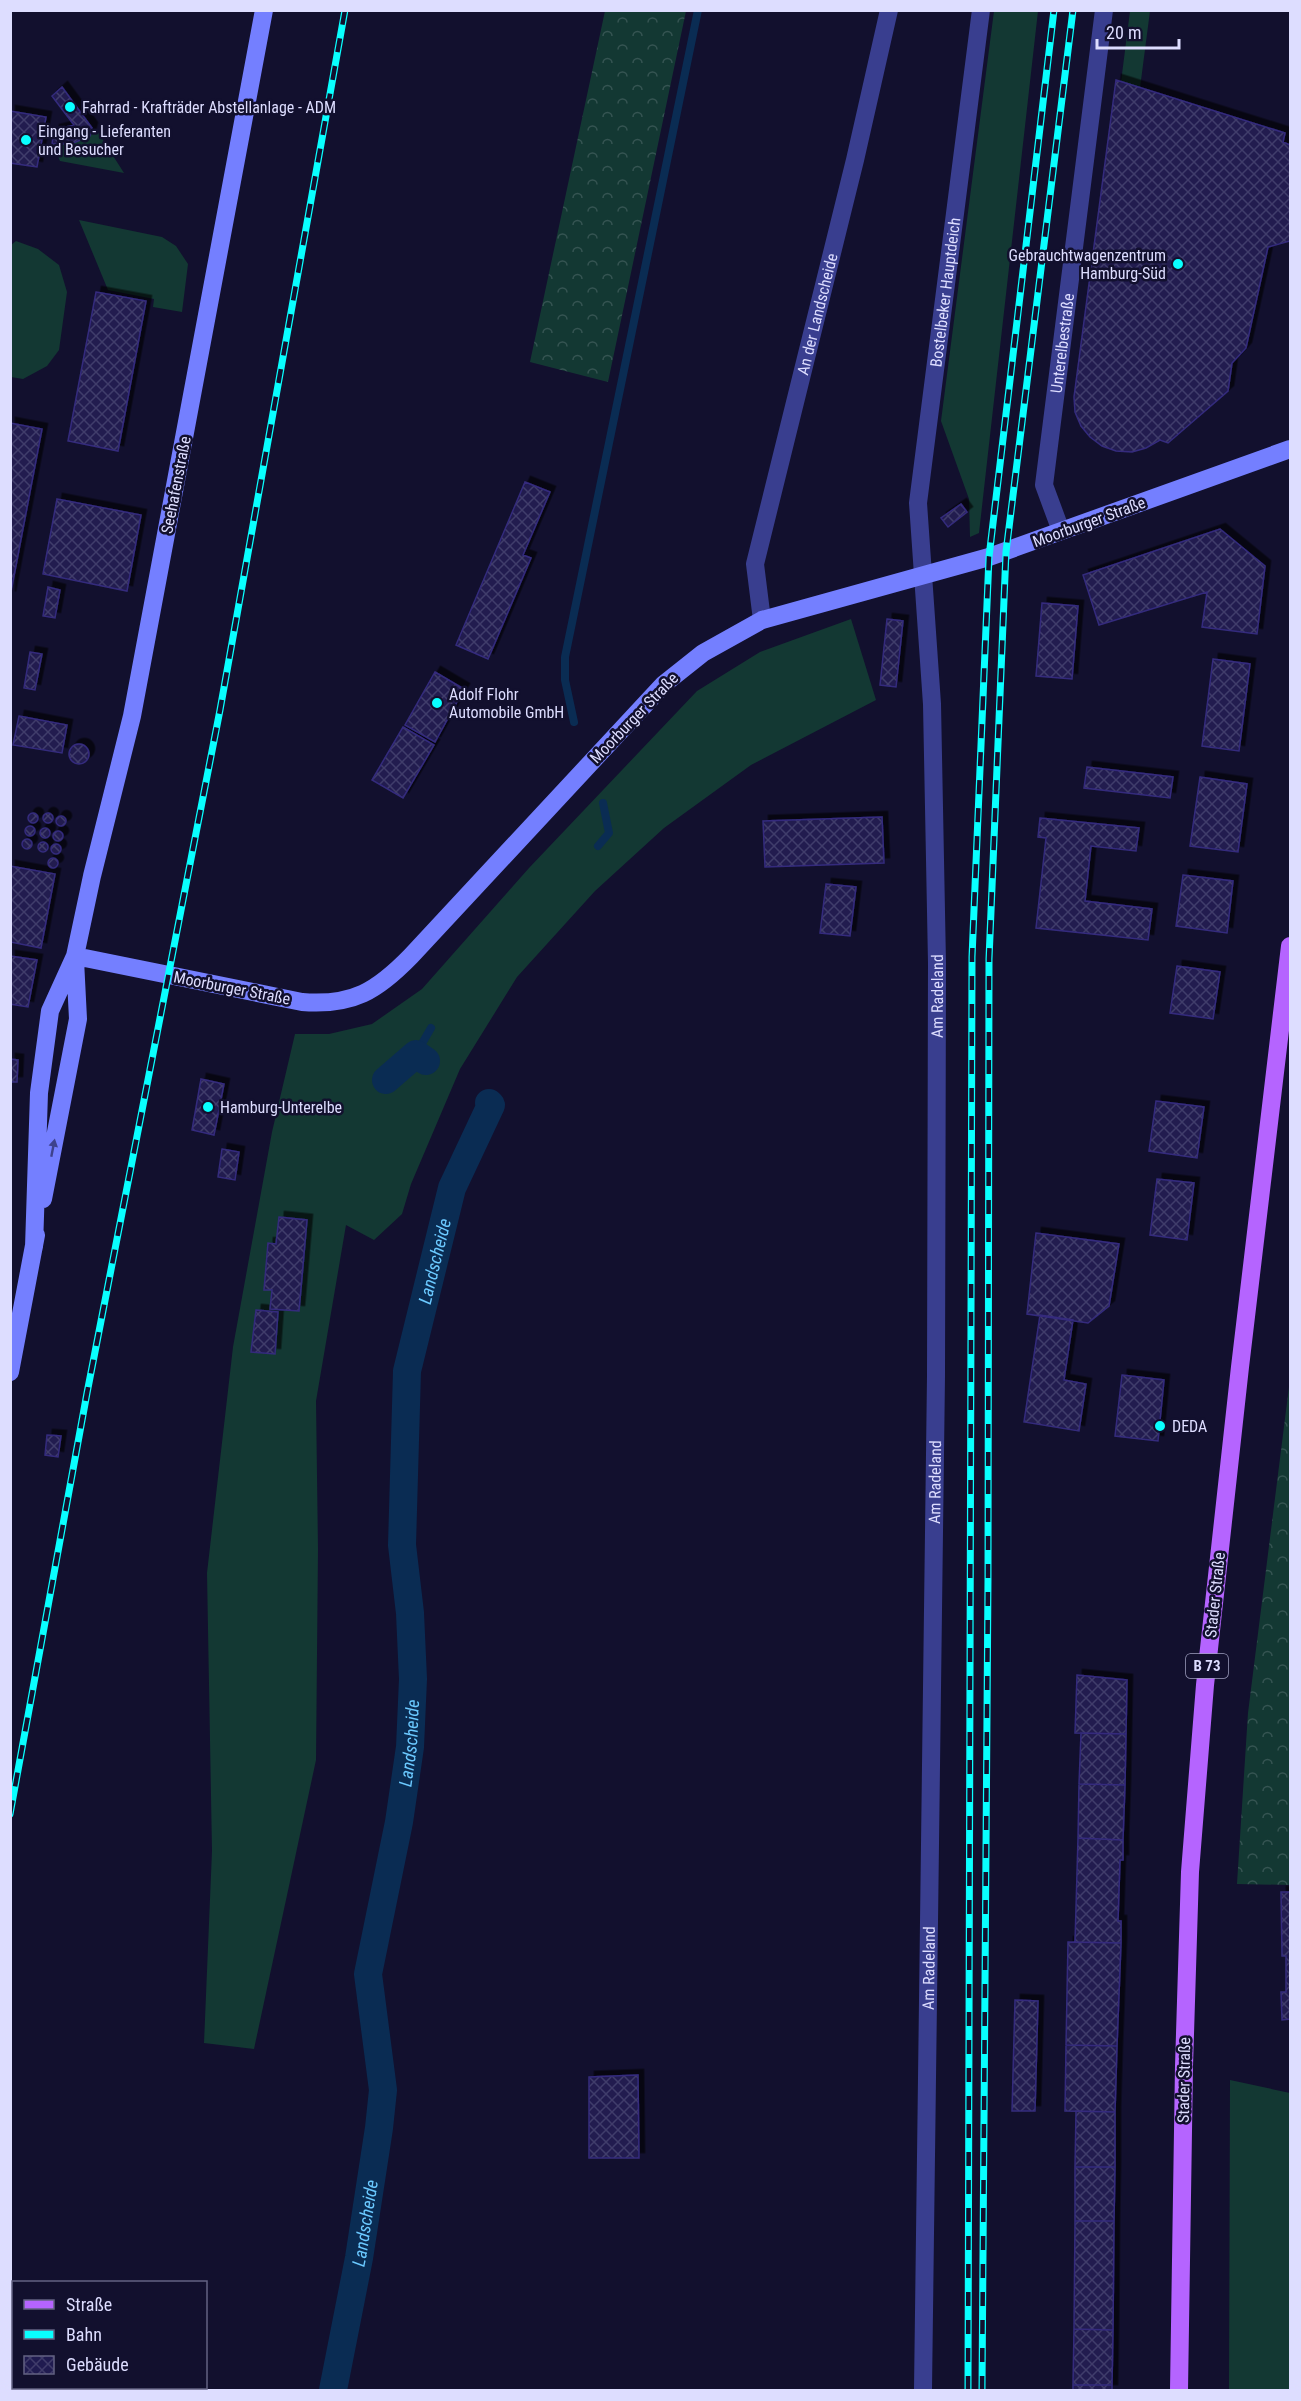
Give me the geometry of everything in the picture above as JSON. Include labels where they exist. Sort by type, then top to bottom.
[{"type":"main road","name":"Seehafenstraße","points":[[75,956],[92,876],[132,716],[264,10]]},
{"type":"main road","name":"Moorburger Straße","points":[[75,956],[302,1002],[338,1002],[369,992],[389,978],[427,940],[664,684],[703,653],[762,620],[988,557],[1290,449]]},
{"type":"main road","name":"Stader Straße","points":[[1179,2391],[1184,2066],[1191,1860],[1208,1661],[1290,946]]},
{"type":"main road","points":[[34,1247],[36,1134],[43,1058],[50,1011],[75,956]]},
{"type":"main road","points":[[10,1372],[78,1019],[75,956]]},
{"type":"street","name":"An der Landscheide","points":[[762,620],[755,564],[855,160],[889,10]]},
{"type":"street","name":"Bostelbeker Hauptdeich","points":[[922,575],[918,503],[981,10]]},
{"type":"street","name":"Unterelbestraße","points":[[1061,531],[1044,486],[1104,10]]},
{"type":"street","name":"Am Radeland","points":[[922,575],[932,704],[937,963],[936,1364],[922,2391]]},
{"type":"green space","points":[[605,11],[686,11],[608,382],[530,362]]},
{"type":"green space","points":[[994,11],[1038,11],[979,533],[970,537],[969,499],[941,421]]},
{"type":"green space","points":[[1130,11],[1150,11],[1140,88],[1121,82]]},
{"type":"green space","points":[[96,129],[124,173],[60,161],[52,144],[76,141]]},
{"type":"green space","points":[[79,220],[162,237],[176,246],[188,264],[182,312],[153,307],[154,299],[108,290]]},
{"type":"green space","points":[[16,241],[38,249],[59,265],[67,292],[59,350],[47,366],[23,379],[11,377],[10,246]]},
{"type":"green space","points":[[851,619],[876,700],[751,765],[664,828],[595,891],[517,977],[460,1069],[411,1184],[402,1214],[374,1240],[346,1225],[316,1401],[318,1549],[316,1760],[254,2049],[204,2043],[212,1851],[207,1573],[233,1347],[272,1132],[295,1034],[329,1034],[372,1024],[422,989],[529,868],[697,691],[760,652]]},
{"type":"green space","points":[[1290,1379],[1290,1885],[1237,1884],[1248,1713]]},
{"type":"green space","points":[[1230,2080],[1290,2093],[1290,2390],[1229,2390]]},
{"type":"building","name":"Gebrauchtwagenzentrum Hamburg-Süd","points":[[1116,80],[1285,133],[1283,142],[1290,145],[1290,241],[1268,247],[1246,348],[1232,363],[1228,391],[1168,443],[1160,440],[1146,448],[1132,452],[1116,451],[1102,446],[1090,437],[1081,426],[1075,412],[1074,397]]},
{"type":"building","name":"Fahrrad - Krafträder Abstellanlage - ADM","points":[[62,87],[92,128],[90,136],[71,144],[52,144],[54,130],[74,125],[52,96]]},
{"type":"building","name":"Eingang - Lieferanten und Besucher","points":[[10,111],[46,117],[37,167],[10,163]]},
{"type":"building","points":[[96,292],[146,301],[118,451],[68,441]]},
{"type":"building","points":[[10,423],[42,429],[10,597]]},
{"type":"building","points":[[525,482],[550,492],[523,555],[531,558],[488,659],[456,645]]},
{"type":"building","points":[[57,499],[141,515],[127,591],[43,574]]},
{"type":"building","points":[[961,504],[967,512],[948,527],[941,518]]},
{"type":"building","points":[[1220,529],[1265,566],[1257,634],[1202,627],[1207,592],[1099,625],[1083,575]]},
{"type":"building","points":[[48,587],[60,590],[55,618],[43,616]]},
{"type":"building","points":[[1042,603],[1078,606],[1072,679],[1036,676]]},
{"type":"building","points":[[887,619],[903,621],[896,687],[880,685]]},
{"type":"building","points":[[30,652],[42,654],[35,690],[24,688]]},
{"type":"building","points":[[1213,659],[1250,664],[1239,751],[1202,746]]},
{"type":"building","name":"Adolf Flohr Automobile GmbH","points":[[435,672],[464,689],[435,742],[405,725]]},
{"type":"building","points":[[19,716],[67,725],[62,753],[13,745]]},
{"type":"building","points":[[403,727],[434,745],[403,798],[372,780]]},
{"type":"building","points":[[79,744],[86,747],[89,754],[86,761],[79,764],[72,761],[69,754],[72,747]]},
{"type":"building","points":[[1087,767],[1173,777],[1170,798],[1084,788]]},
{"type":"building","points":[[1200,777],[1247,784],[1238,852],[1190,846]]},
{"type":"building","points":[[33,813],[37,814],[37,822],[33,823],[29,822],[28,818],[29,814]]},
{"type":"building","points":[[48,813],[52,814],[52,822],[48,823],[44,822],[43,818],[44,814]]},
{"type":"building","points":[[61,816],[65,817],[65,825],[61,826],[57,825],[56,821],[57,817]]},
{"type":"building","points":[[882,817],[884,863],[765,867],[763,821]]},
{"type":"building","points":[[1040,818],[1139,828],[1136,851],[1091,846],[1085,901],[1152,909],[1148,940],[1036,928],[1046,838],[1038,837]]},
{"type":"building","points":[[30,826],[34,827],[34,835],[30,836],[26,835],[25,831],[26,827]]},
{"type":"building","points":[[45,828],[49,829],[49,837],[45,838],[41,837],[40,833],[41,829]]},
{"type":"building","points":[[58,831],[62,832],[62,840],[58,841],[54,840],[53,836],[54,832]]},
{"type":"building","points":[[27,839],[31,840],[31,848],[27,849],[23,848],[22,844],[23,840]]},
{"type":"building","points":[[43,842],[47,843],[47,851],[43,852],[39,851],[38,847],[39,843]]},
{"type":"building","points":[[56,844],[60,845],[60,853],[56,854],[52,853],[51,849],[52,845]]},
{"type":"building","points":[[53,858],[57,859],[57,867],[53,868],[49,867],[48,863],[49,859]]},
{"type":"building","points":[[10,866],[55,874],[41,948],[10,942]]},
{"type":"building","points":[[1183,875],[1233,881],[1227,933],[1176,926]]},
{"type":"building","points":[[826,884],[856,887],[850,936],[820,933]]},
{"type":"building","points":[[10,956],[37,960],[28,1007],[10,1004]]},
{"type":"building","points":[[1177,966],[1220,972],[1213,1019],[1170,1013]]},
{"type":"building","points":[[10,1059],[18,1060],[17,1082],[10,1082]]},
{"type":"building","name":"Hamburg-Unterelbe","points":[[201,1079],[224,1084],[214,1135],[192,1130]]},
{"type":"building","points":[[1156,1101],[1204,1107],[1197,1158],[1149,1151]]},
{"type":"building","points":[[222,1149],[239,1152],[235,1180],[218,1177]]},
{"type":"building","points":[[1157,1179],[1194,1183],[1187,1240],[1150,1235]]},
{"type":"building","points":[[279,1217],[307,1220],[299,1311],[270,1309],[272,1290],[264,1290],[268,1243],[276,1244]]},
{"type":"building","points":[[1036,1233],[1119,1244],[1109,1306],[1088,1323],[1027,1314]]},
{"type":"building","points":[[256,1310],[278,1312],[275,1354],[251,1352]]},
{"type":"building","points":[[1040,1315],[1073,1320],[1064,1380],[1086,1384],[1079,1431],[1024,1422]]},
{"type":"building","points":[[1122,1375],[1164,1380],[1158,1441],[1115,1436]]},
{"type":"building","points":[[47,1435],[61,1436],[58,1457],[45,1455]]},
{"type":"building","points":[[1077,1675],[1127,1680],[1126,1734],[1075,1733]]},
{"type":"building","points":[[1081,1733],[1126,1734],[1125,1785],[1079,1784]]},
{"type":"building","points":[[1079,1784],[1125,1785],[1123,1840],[1078,1838]]},
{"type":"building","points":[[1078,1838],[1123,1840],[1118,1921],[1121,1921],[1121,1943],[1075,1942]]},
{"type":"building","points":[[1281,1892],[1290,1892],[1290,2019],[1282,2020],[1281,1992],[1286,1992],[1286,1956],[1282,1956]]},
{"type":"building","points":[[1068,1942],[1121,1943],[1117,2046],[1066,2045]]},
{"type":"building","points":[[1015,2000],[1038,2001],[1035,2111],[1012,2111]]},
{"type":"building","points":[[1066,2045],[1117,2046],[1115,2112],[1065,2111]]},
{"type":"building","points":[[638,2075],[639,2158],[589,2158],[589,2077]]},
{"type":"building","points":[[1076,2111],[1115,2112],[1115,2167],[1075,2167]]},
{"type":"building","points":[[1075,2167],[1115,2167],[1114,2221],[1075,2221]]},
{"type":"building","points":[[1075,2221],[1114,2221],[1113,2330],[1074,2329]]},
{"type":"building","points":[[1074,2329],[1113,2330],[1112,2385],[1073,2385]]},
{"type":"building","points":[[1073,2385],[1112,2385],[1112,2390],[1073,2390]]},
{"type":"waterway","points":[[574,722],[565,680],[565,657],[698,10]]},
{"type":"waterway","points":[[598,846],[609,833],[603,803]]},
{"type":"waterway","points":[[416,1054],[431,1028]]},
{"type":"waterway","name":"Landscheide","points":[[386,1080],[416,1054],[426,1061]]},
{"type":"waterway","name":"Landscheide","points":[[333,2390],[359,2258],[383,2090],[368,1974],[399,1822],[410,1747],[413,1679],[410,1613],[402,1545],[407,1371],[452,1188],[491,1105],[489,1103]]},
{"type":"railway","points":[[10,1814],[87,1393],[220,710],[345,10]]},
{"type":"railway","points":[[968,2390],[972,957],[989,557],[1054,10]]},
{"type":"railway","points":[[982,2390],[988,1579],[989,959],[1006,552],[1073,10]]},
{"type":"place","name":"Fahrrad - Krafträder Abstellanlage - ADM","points":[[70,107]]},
{"type":"place","name":"Eingang - Lieferanten und Besucher","points":[[26,140]]},
{"type":"place","name":"Gebrauchtwagenzentrum Hamburg-Süd","points":[[1178,264]]},
{"type":"place","name":"Adolf Flohr Automobile GmbH","points":[[437,703]]},
{"type":"place","name":"Hamburg-Unterelbe","points":[[208,1107]]},
{"type":"place","name":"DEDA","points":[[1160,1426]]}]
